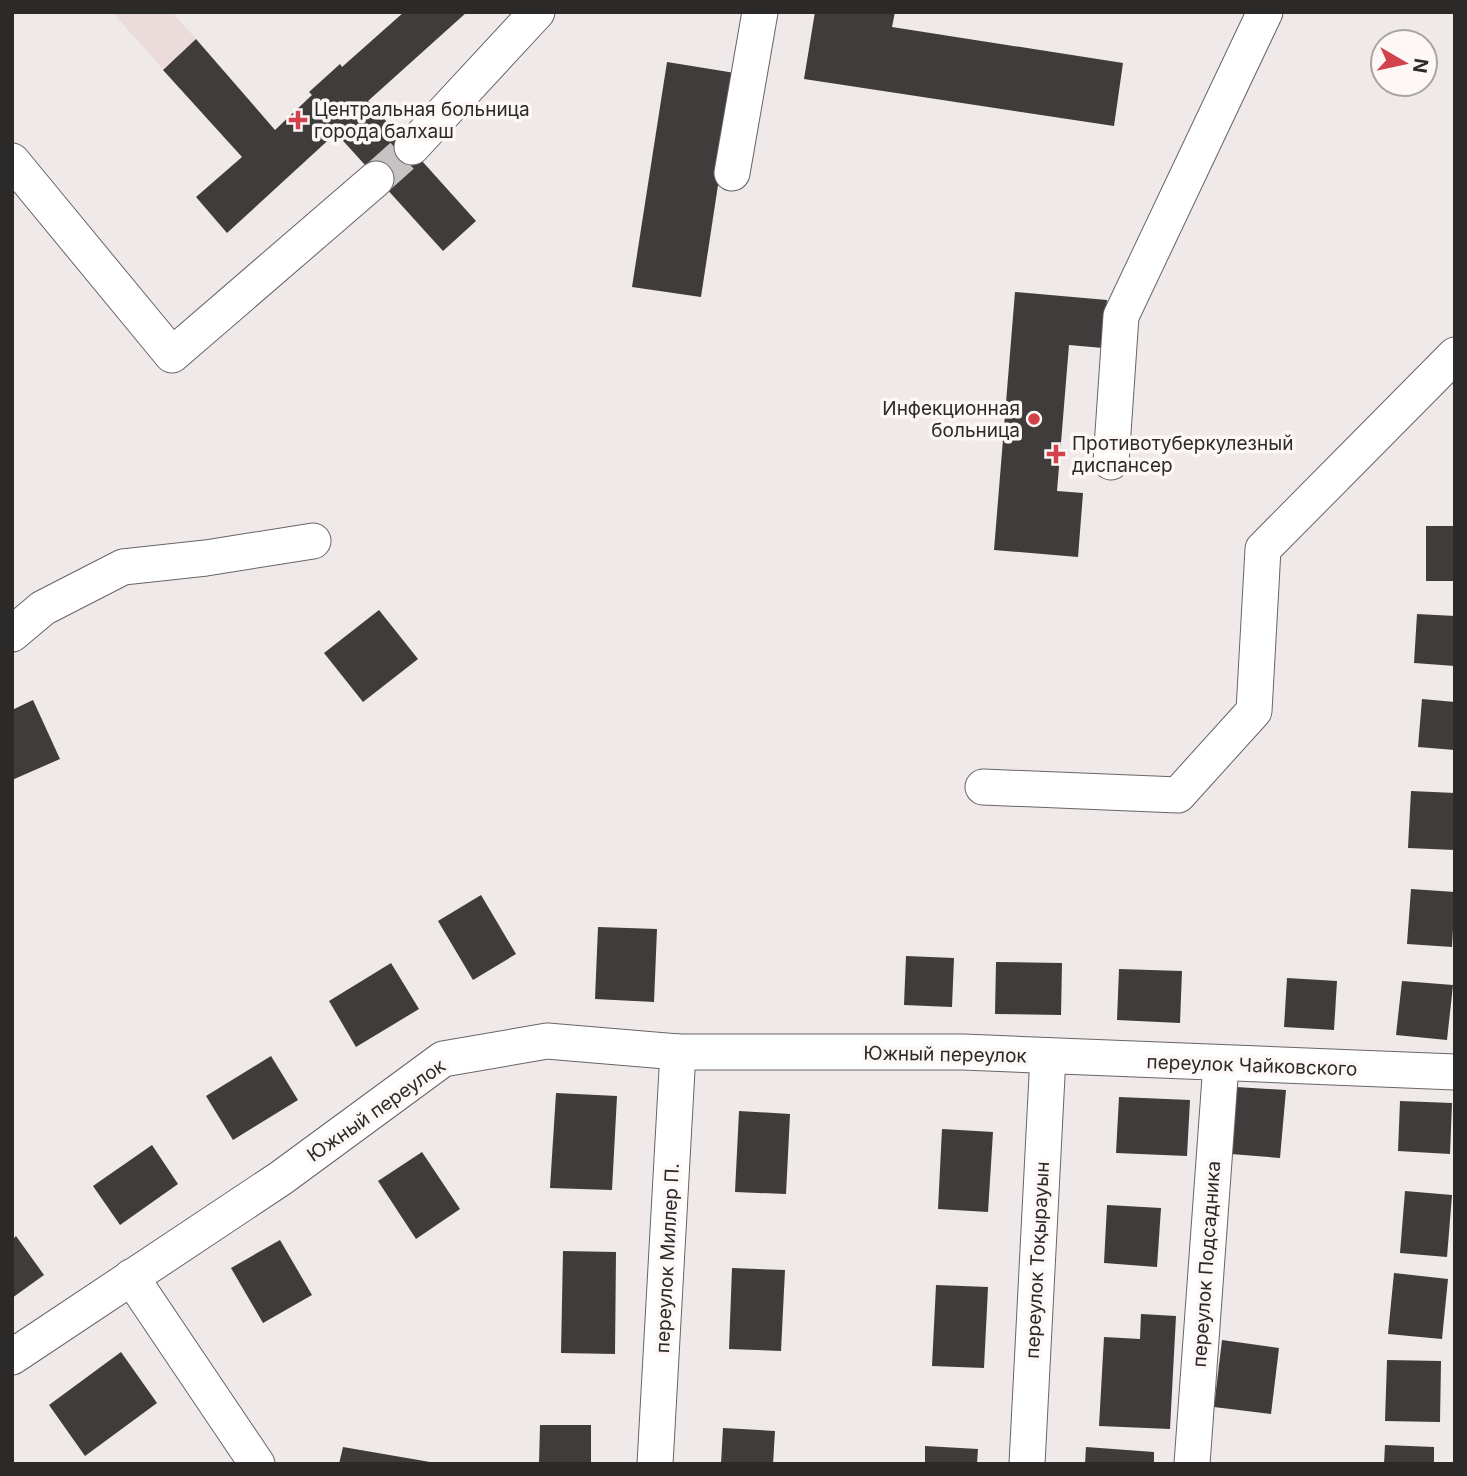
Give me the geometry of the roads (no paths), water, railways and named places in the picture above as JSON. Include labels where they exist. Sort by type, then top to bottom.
[{"type":"street","points":[[412,147],[537,12]]},
{"type":"street","points":[[732,173],[760,12]]},
{"type":"street","points":[[1111,462],[1121,316],[1265,12]]},
{"type":"street","points":[[12,161],[172,355],[376,179]]},
{"type":"street","points":[[983,787],[1178,795],[1254,711],[1263,549],[1455,355]]},
{"type":"street","points":[[12,634],[43,608],[123,567],[206,558],[313,541]]},
{"type":"street","name":"Южный переулок","points":[[12,1357],[281,1178],[443,1059],[547,1041],[678,1052],[963,1052],[1048,1056]]},
{"type":"street","name":"переулок Миллер П.","points":[[655,1464],[678,1052]]},
{"type":"street","name":"переулок Чайковского","points":[[1048,1056],[1455,1072]]},
{"type":"street","name":"переулок Тоқырауын","points":[[1027,1464],[1048,1056]]},
{"type":"street","name":"переулок Подсадника","points":[[1192,1464],[1221,1064]]},
{"type":"street","points":[[131,1277],[257,1464]]},
{"type":"tunnel","points":[[376,179],[412,147]]},
{"type":"place","name":"Центральная больница города балхаш","points":[[298,120]]},
{"type":"place","name":"Инфекционная больница","points":[[1034,419]]},
{"type":"place","name":"Противотуберкулезный диспансер","points":[[1056,454]]}]
